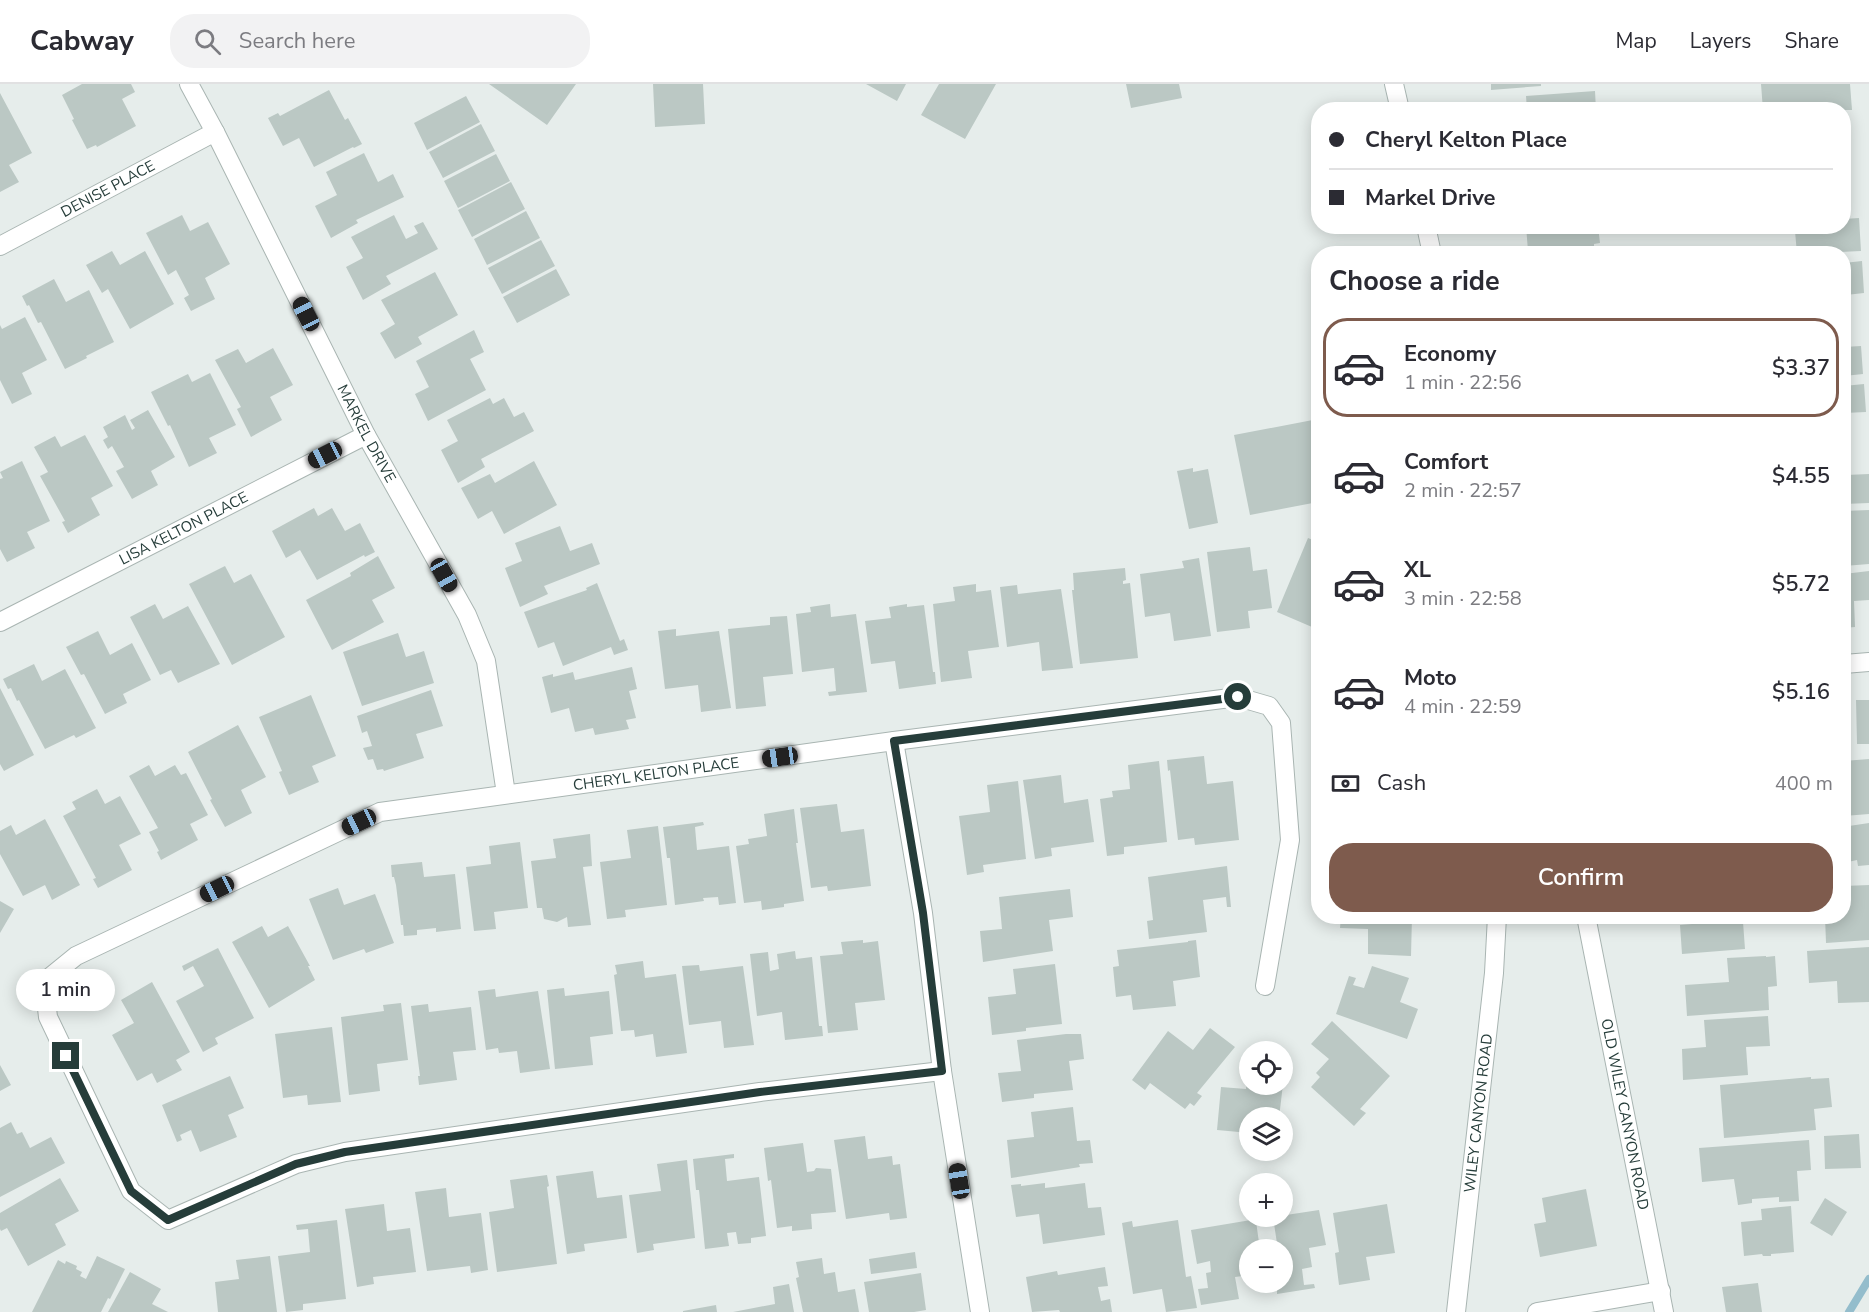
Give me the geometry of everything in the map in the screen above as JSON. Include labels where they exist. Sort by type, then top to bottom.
[{"type":"street","name":"MARKEL DRIVE","points":[[189,84],[366,435],[467,615],[486,661],[506,794]]},
{"type":"street","points":[[1394,84],[1398,102]]},
{"type":"street","name":"DENISE PLACE","points":[[0,246],[215,132]]},
{"type":"street","name":"LISA KELTON PLACE","points":[[0,622],[366,435]]},
{"type":"street","points":[[1851,663],[1869,662]]},
{"type":"street","name":"CHERYL KELTON PLACE","points":[[942,1071],[760,1092],[345,1152],[296,1164],[168,1220],[131,1191],[48,1017],[44,982],[75,956],[380,812],[894,741],[1238,697],[1269,706],[1281,723],[1290,840],[1265,986]]},
{"type":"street","points":[[894,741],[923,913],[942,1071],[980,1312]]},
{"type":"street","name":"WILEY CANYON ROAD","points":[[1456,1312],[1494,973],[1497,924]]},
{"type":"street","name":"OLD WILEY CANYON ROAD","points":[[1588,924],[1664,1312]]},
{"type":"street","points":[[1538,1312],[1661,1291]]},
{"type":"building","points":[[82,84],[131,84],[135,92],[122,99],[136,126],[97,147],[96,145],[87,149],[62,95]]},
{"type":"building","points":[[489,84],[576,84],[547,125]]},
{"type":"building","points":[[653,84],[703,84],[705,124],[655,127]]},
{"type":"building","points":[[866,84],[906,84],[897,101]]},
{"type":"building","points":[[939,84],[996,84],[965,139],[921,115]]},
{"type":"building","points":[[1126,84],[1179,84],[1182,98],[1131,108]]},
{"type":"building","points":[[1491,84],[1541,84],[1541,86],[1491,90]]},
{"type":"building","points":[[1761,84],[1850,84],[1852,110],[1851,102],[1762,102]]},
{"type":"building","points":[[329,90],[345,120],[348,118],[362,144],[314,167],[299,138],[283,146],[268,118],[278,113],[280,116]]},
{"type":"building","points":[[1595,91],[1596,102],[1526,102],[1526,96]]},
{"type":"building","points":[[0,93],[32,153],[9,165],[19,182],[0,192]]},
{"type":"building","points":[[466,96],[480,122],[427,150],[414,123]]},
{"type":"building","points":[[481,124],[495,151],[443,178],[429,152]]},
{"type":"building","points":[[364,153],[378,182],[393,174],[404,197],[356,220],[358,223],[331,238],[315,206],[337,195],[326,172]]},
{"type":"building","points":[[496,154],[510,181],[458,208],[444,181]]},
{"type":"building","points":[[511,182],[525,209],[472,237],[458,210]]},
{"type":"building","points":[[526,211],[540,238],[487,265],[474,239]]},
{"type":"building","points":[[182,215],[190,231],[208,222],[230,264],[205,278],[215,299],[191,311],[184,298],[189,295],[176,270],[168,275],[146,233]]},
{"type":"building","points":[[394,215],[406,239],[418,233],[414,226],[423,222],[438,249],[386,276],[391,284],[363,300],[346,267],[363,258],[351,237]]},
{"type":"building","points":[[1859,218],[1861,251],[1851,251],[1851,246],[1796,246],[1795,234],[1851,234],[1851,219]]},
{"type":"building","points":[[1527,234],[1599,234],[1600,243],[1594,246],[1528,246]]},
{"type":"building","points":[[541,240],[555,266],[502,294],[488,268]]},
{"type":"building","points":[[112,251],[120,265],[145,251],[174,304],[130,329],[108,289],[102,293],[86,265]]},
{"type":"building","points":[[1862,261],[1864,293],[1851,294],[1851,262]]},
{"type":"building","points":[[556,269],[570,295],[517,323],[503,297]]},
{"type":"building","points":[[435,272],[458,315],[418,337],[422,344],[395,359],[380,333],[395,324],[381,300]]},
{"type":"building","points":[[54,279],[66,302],[89,290],[114,342],[65,369],[41,322],[38,323],[22,296]]},
{"type":"building","points":[[25,317],[47,360],[22,373],[32,394],[12,404],[0,380],[0,325],[2,329]]},
{"type":"building","points":[[474,330],[484,352],[470,359],[486,390],[428,421],[415,394],[429,387],[416,361]]},
{"type":"building","points":[[1861,346],[1863,374],[1851,375],[1851,347]]},
{"type":"building","points":[[273,348],[293,385],[270,397],[282,420],[251,437],[237,409],[241,407],[215,360],[238,349],[246,363]]},
{"type":"building","points":[[210,373],[236,425],[209,438],[217,453],[189,467],[170,425],[168,426],[151,392],[188,374],[192,382]]},
{"type":"building","points":[[1864,384],[1866,412],[1851,413],[1851,385]]},
{"type":"building","points":[[490,398],[493,404],[504,398],[514,417],[524,412],[534,431],[481,459],[485,467],[458,483],[441,450],[458,441],[447,420]]},
{"type":"building","points":[[148,410],[175,457],[151,471],[158,485],[132,499],[116,471],[124,467],[112,446],[108,449],[103,440],[108,437],[103,427],[125,415],[132,430],[135,428],[130,420]]},
{"type":"building","points":[[1311,420],[1311,503],[1250,515],[1234,435]]},
{"type":"building","points":[[85,435],[113,486],[91,498],[100,515],[68,533],[62,522],[65,521],[40,476],[48,472],[34,447],[55,436],[61,447]]},
{"type":"building","points":[[22,461],[50,521],[27,532],[35,548],[7,562],[0,549],[0,479],[3,478],[0,472]]},
{"type":"building","points":[[534,461],[557,505],[504,534],[492,511],[478,519],[461,488],[490,474],[495,483]]},
{"type":"building","points":[[1193,468],[1193,472],[1208,469],[1218,523],[1189,529],[1177,471]]},
{"type":"building","points":[[1869,474],[1869,503],[1851,504],[1851,475]]},
{"type":"building","points":[[314,508],[318,516],[332,508],[345,531],[360,523],[375,552],[365,557],[364,555],[317,580],[300,550],[286,558],[272,531]]},
{"type":"building","points":[[1869,510],[1869,564],[1851,565],[1851,511]]},
{"type":"building","points":[[560,526],[570,551],[592,543],[600,564],[544,586],[548,594],[520,607],[505,568],[522,561],[515,543]]},
{"type":"building","points":[[1308,538],[1311,539],[1311,627],[1277,612]]},
{"type":"building","points":[[1250,547],[1253,571],[1267,569],[1272,608],[1248,611],[1250,628],[1217,632],[1207,552]]},
{"type":"building","points":[[378,556],[395,588],[372,600],[384,622],[332,650],[306,600],[351,576],[350,573]]},
{"type":"building","points":[[1199,558],[1211,636],[1174,641],[1170,613],[1145,617],[1140,574],[1184,568],[1182,561]]},
{"type":"building","points":[[225,566],[234,583],[251,574],[285,637],[232,665],[189,584]]},
{"type":"building","points":[[1125,568],[1126,580],[1123,584],[1130,583],[1138,658],[1080,664],[1072,590],[1074,590],[1073,573]]},
{"type":"building","points":[[1869,571],[1869,600],[1854,601],[1855,627],[1851,627],[1851,573]]},
{"type":"building","points":[[597,583],[620,641],[624,639],[628,650],[614,655],[611,647],[563,666],[554,642],[538,648],[524,612],[587,590],[586,588]]},
{"type":"building","points":[[976,584],[976,592],[991,590],[999,647],[968,651],[972,678],[941,682],[933,604],[955,601],[953,587]]},
{"type":"building","points":[[1017,585],[1018,594],[1061,589],[1073,668],[1042,671],[1039,642],[1007,647],[1000,587]]},
{"type":"building","points":[[155,604],[163,619],[188,606],[220,664],[178,683],[171,670],[160,675],[130,617]]},
{"type":"building","points":[[830,604],[831,617],[856,614],[867,692],[829,696],[828,692],[836,691],[834,668],[802,672],[796,614],[811,612],[810,607]]},
{"type":"building","points":[[907,604],[907,607],[924,605],[936,684],[899,689],[895,661],[871,664],[865,621],[891,618],[889,607]]},
{"type":"building","points":[[787,616],[793,674],[763,677],[766,706],[736,709],[728,629],[770,625],[770,617]]},
{"type":"building","points":[[676,629],[676,636],[719,631],[731,708],[701,712],[698,685],[665,689],[658,631]]},
{"type":"building","points":[[98,631],[110,655],[132,643],[151,680],[123,694],[127,703],[105,714],[84,674],[81,675],[66,647]]},
{"type":"building","points":[[398,633],[406,657],[424,651],[434,683],[362,706],[343,652]]},
{"type":"building","points":[[34,664],[42,681],[65,669],[96,728],[76,738],[74,735],[45,749],[19,700],[17,701],[11,688],[8,689],[3,679]]},
{"type":"building","points":[[632,667],[637,689],[629,691],[636,718],[626,720],[629,729],[595,735],[593,728],[575,732],[569,708],[551,713],[542,677],[573,672],[575,680]]},
{"type":"building","points":[[0,688],[34,755],[4,771],[0,764]]},
{"type":"building","points":[[431,690],[443,726],[416,734],[424,758],[384,771],[383,769],[377,770],[373,759],[368,760],[363,748],[372,746],[367,731],[362,733],[357,716]]},
{"type":"building","points":[[311,695],[336,756],[312,766],[319,782],[289,795],[279,772],[282,771],[259,717]]},
{"type":"building","points":[[1856,700],[1869,700],[1869,744],[1857,744]]},
{"type":"building","points":[[238,725],[266,777],[241,790],[252,813],[225,827],[188,752]]},
{"type":"building","points":[[1204,756],[1207,784],[1233,781],[1239,840],[1195,845],[1194,838],[1178,840],[1167,760]]},
{"type":"building","points":[[1869,759],[1869,814],[1851,815],[1851,760]]},
{"type":"building","points":[[1159,761],[1167,842],[1124,847],[1124,854],[1107,856],[1100,799],[1113,797],[1112,791],[1130,789],[1128,765]]},
{"type":"building","points":[[149,765],[155,776],[175,765],[181,775],[186,773],[208,815],[190,824],[198,840],[161,860],[149,832],[158,828],[129,776]]},
{"type":"building","points":[[1061,775],[1064,803],[1088,799],[1094,842],[1051,848],[1052,856],[1035,859],[1023,780]]},
{"type":"building","points":[[1018,781],[1026,859],[983,865],[984,872],[967,875],[959,816],[990,812],[987,785]]},
{"type":"building","points":[[97,789],[105,804],[120,796],[141,834],[119,845],[132,870],[98,888],[93,879],[96,878],[63,816],[76,809],[72,802]]},
{"type":"building","points":[[837,804],[841,832],[864,829],[871,886],[828,891],[827,886],[811,888],[800,808]]},
{"type":"building","points":[[794,809],[804,901],[762,910],[761,901],[744,903],[736,846],[749,844],[748,839],[767,836],[764,814]]},
{"type":"building","points":[[45,819],[80,885],[52,900],[45,885],[23,896],[0,854],[0,831],[11,825],[16,835]]},
{"type":"building","points":[[703,822],[704,825],[695,827],[697,850],[729,846],[736,903],[719,905],[718,897],[675,905],[670,858],[667,858],[663,827]]},
{"type":"building","points":[[1869,823],[1869,865],[1858,866],[1857,860],[1851,861],[1851,826]]},
{"type":"building","points":[[658,826],[667,905],[625,910],[626,917],[607,919],[600,862],[631,858],[627,830]]},
{"type":"building","points":[[590,834],[592,866],[583,867],[591,925],[568,927],[567,917],[557,922],[544,919],[542,908],[537,908],[531,861],[556,858],[553,839]]},
{"type":"building","points":[[520,842],[528,908],[494,912],[496,929],[474,931],[466,867],[491,864],[489,846]]},
{"type":"building","points":[[422,862],[424,877],[455,874],[461,929],[436,932],[436,928],[417,930],[417,935],[404,936],[391,865]]},
{"type":"building","points":[[1227,866],[1231,907],[1227,907],[1226,897],[1203,900],[1207,932],[1149,939],[1147,921],[1153,920],[1148,877]]},
{"type":"building","points":[[1869,885],[1869,940],[1826,943],[1825,924],[1851,924],[1851,886]]},
{"type":"building","points":[[338,888],[344,905],[375,894],[394,943],[366,953],[364,949],[333,960],[309,899]]},
{"type":"building","points":[[1070,889],[1073,917],[1049,920],[1053,951],[983,962],[980,931],[1002,929],[999,897]]},
{"type":"building","points":[[0,901],[14,909],[0,933]]},
{"type":"building","points":[[1340,924],[1412,924],[1411,956],[1368,954],[1368,929],[1340,928]]},
{"type":"building","points":[[1743,924],[1745,949],[1682,954],[1680,925]]},
{"type":"building","points":[[262,926],[268,937],[288,926],[315,980],[269,1008],[232,942]]},
{"type":"building","points":[[863,940],[863,943],[878,941],[885,1000],[855,1003],[858,1030],[828,1033],[820,956],[843,954],[841,942]]},
{"type":"building","points":[[1196,940],[1200,977],[1173,981],[1176,1006],[1133,1010],[1131,995],[1116,997],[1113,967],[1119,966],[1117,950]]},
{"type":"building","points":[[1869,947],[1869,1002],[1838,1003],[1837,981],[1809,983],[1807,951]]},
{"type":"building","points":[[218,948],[254,1018],[215,1038],[218,1044],[203,1052],[176,1001],[204,986],[193,966],[184,971],[182,966]]},
{"type":"building","points":[[795,951],[796,959],[812,957],[819,1026],[822,1026],[823,1036],[785,1040],[782,1012],[757,1016],[750,954],[768,952],[770,971],[779,969],[777,954]]},
{"type":"building","points":[[1775,956],[1777,986],[1768,987],[1769,1010],[1687,1016],[1685,985],[1729,982],[1727,958]]},
{"type":"building","points":[[643,961],[645,978],[676,974],[687,1053],[656,1057],[653,1034],[635,1037],[634,1030],[621,1031],[614,975],[617,974],[615,965]]},
{"type":"building","points":[[1055,964],[1062,1024],[992,1035],[988,997],[1016,994],[1013,969]]},
{"type":"building","points":[[699,965],[700,971],[743,966],[754,1045],[724,1048],[721,1021],[689,1025],[682,966]]},
{"type":"building","points":[[1372,966],[1409,978],[1400,1002],[1418,1009],[1407,1039],[1336,1014],[1349,976],[1356,978],[1353,985],[1364,988]]},
{"type":"building","points":[[152,982],[190,1052],[176,1060],[182,1070],[157,1083],[152,1073],[137,1081],[112,1035],[134,1023],[121,1000]]},
{"type":"building","points":[[564,988],[565,996],[609,991],[613,1034],[590,1037],[593,1065],[555,1069],[547,990]]},
{"type":"building","points":[[495,989],[496,997],[538,991],[550,1069],[520,1073],[517,1051],[499,1053],[498,1048],[486,1050],[478,991]]},
{"type":"building","points":[[401,1003],[408,1060],[377,1064],[380,1091],[349,1095],[341,1017],[384,1011],[383,1005]]},
{"type":"building","points":[[428,1004],[429,1012],[471,1007],[476,1050],[453,1052],[457,1080],[419,1085],[418,1076],[420,1076],[411,1006]]},
{"type":"building","points":[[1768,1016],[1770,1046],[1746,1047],[1748,1075],[1683,1080],[1682,1049],[1706,1047],[1704,1020]]},
{"type":"building","points":[[1332,1021],[1390,1076],[1360,1109],[1366,1113],[1354,1126],[1311,1087],[1320,1077],[1316,1073],[1329,1059],[1311,1044]]},
{"type":"building","points":[[332,1027],[341,1102],[308,1105],[307,1095],[283,1098],[275,1034]]},
{"type":"building","points":[[1210,1028],[1235,1047],[1197,1093],[1202,1096],[1194,1106],[1190,1103],[1185,1109],[1150,1083],[1145,1090],[1132,1080],[1168,1031],[1193,1050]]},
{"type":"building","points":[[1081,1034],[1084,1059],[1069,1061],[1073,1090],[1034,1094],[1034,1098],[1002,1102],[998,1073],[1021,1071],[1017,1040]]},
{"type":"building","points":[[0,1065],[11,1085],[0,1091]]},
{"type":"building","points":[[230,1076],[244,1108],[228,1115],[237,1137],[200,1152],[191,1130],[180,1135],[182,1140],[177,1142],[162,1105]]},
{"type":"building","points":[[1811,1077],[1811,1079],[1829,1078],[1832,1107],[1814,1109],[1816,1130],[1724,1138],[1720,1085]]},
{"type":"building","points":[[1221,1087],[1239,1088],[1239,1095],[1282,1095],[1280,1107],[1239,1107],[1239,1132],[1217,1130]]},
{"type":"building","points":[[1073,1107],[1077,1141],[1090,1140],[1093,1163],[1011,1178],[1007,1140],[1034,1137],[1031,1112]]},
{"type":"building","points":[[11,1122],[17,1134],[22,1132],[30,1148],[51,1137],[65,1163],[0,1197],[0,1128]]},
{"type":"building","points":[[1859,1134],[1861,1168],[1825,1169],[1824,1136]]},
{"type":"building","points":[[865,1136],[868,1159],[892,1156],[893,1165],[900,1164],[907,1218],[890,1220],[889,1213],[846,1219],[834,1140]]},
{"type":"building","points":[[1809,1140],[1811,1170],[1797,1171],[1799,1201],[1779,1202],[1779,1197],[1752,1199],[1752,1203],[1738,1205],[1734,1179],[1702,1182],[1699,1148]]},
{"type":"building","points":[[803,1143],[807,1172],[814,1171],[816,1168],[831,1169],[836,1212],[811,1214],[812,1229],[792,1231],[792,1226],[777,1228],[764,1148]]},
{"type":"building","points":[[734,1154],[734,1158],[725,1159],[727,1181],[759,1177],[766,1236],[751,1238],[751,1243],[738,1244],[736,1232],[727,1233],[729,1246],[705,1249],[699,1190],[696,1190],[693,1159]]},
{"type":"building","points":[[687,1160],[695,1238],[653,1244],[654,1250],[637,1253],[629,1195],[661,1191],[657,1164]]},
{"type":"building","points":[[593,1171],[597,1198],[622,1195],[627,1238],[584,1244],[585,1251],[567,1254],[556,1176]]},
{"type":"building","points":[[547,1175],[557,1264],[497,1272],[489,1212],[514,1208],[510,1180]]},
{"type":"building","points":[[60,1178],[79,1211],[55,1224],[66,1245],[28,1266],[7,1228],[1,1231],[0,1213]]},
{"type":"building","points":[[1045,1183],[1045,1188],[1085,1183],[1088,1208],[1101,1207],[1105,1235],[1043,1244],[1039,1214],[1016,1217],[1011,1185]]},
{"type":"building","points":[[446,1188],[449,1217],[481,1213],[488,1270],[471,1273],[470,1266],[427,1271],[415,1192]]},
{"type":"building","points":[[1586,1189],[1597,1246],[1540,1257],[1534,1224],[1546,1222],[1542,1198]]},
{"type":"building","points":[[1825,1198],[1847,1212],[1832,1236],[1810,1223]]},
{"type":"building","points":[[384,1204],[387,1231],[410,1228],[416,1272],[373,1277],[374,1284],[357,1287],[345,1209]]},
{"type":"building","points":[[1387,1204],[1395,1253],[1366,1257],[1370,1280],[1339,1285],[1335,1253],[1339,1252],[1333,1213]]},
{"type":"building","points":[[1791,1206],[1794,1252],[1771,1254],[1771,1256],[1762,1254],[1744,1256],[1741,1222],[1762,1220],[1761,1209]]},
{"type":"building","points":[[1319,1210],[1326,1245],[1309,1248],[1312,1267],[1302,1269],[1304,1285],[1314,1284],[1315,1288],[1293,1291],[1293,1239],[1276,1239],[1275,1227],[1293,1227],[1293,1214]]},
{"type":"building","points":[[337,1220],[346,1299],[303,1304],[303,1310],[286,1312],[278,1256],[310,1252],[308,1229],[297,1230],[296,1225]]},
{"type":"building","points":[[1178,1220],[1186,1277],[1191,1276],[1197,1308],[1166,1312],[1162,1289],[1133,1294],[1122,1223],[1132,1221],[1133,1227]]},
{"type":"building","points":[[1239,1222],[1239,1227],[1257,1227],[1258,1239],[1239,1239],[1239,1276],[1235,1277],[1239,1299],[1201,1305],[1198,1289],[1208,1288],[1206,1273],[1211,1272],[1210,1261],[1197,1264],[1191,1230]]},
{"type":"building","points":[[915,1252],[917,1268],[871,1274],[869,1259]]},
{"type":"building","points":[[97,1256],[125,1269],[101,1312],[32,1312],[58,1260],[77,1266],[76,1269],[82,1272],[80,1276],[86,1279]]},
{"type":"building","points":[[270,1256],[277,1312],[218,1312],[215,1282],[239,1279],[236,1260]]},
{"type":"building","points":[[822,1258],[824,1274],[835,1272],[838,1292],[855,1289],[859,1312],[803,1312],[796,1278],[799,1277],[796,1262]]},
{"type":"building","points":[[1105,1267],[1108,1286],[1098,1287],[1101,1301],[1110,1299],[1112,1312],[1060,1312],[1059,1310],[1032,1312],[1026,1277],[1057,1271],[1058,1275]]},
{"type":"building","points":[[130,1272],[161,1289],[152,1304],[168,1312],[108,1312]]},
{"type":"building","points":[[921,1273],[926,1310],[869,1312],[864,1282]]},
{"type":"building","points":[[1758,1283],[1762,1312],[1726,1312],[1722,1287]]},
{"type":"building","points":[[789,1284],[794,1312],[733,1312],[775,1304],[773,1287]]},
{"type":"building","points":[[716,1305],[717,1312],[683,1312],[683,1311]]},
{"type":"waterway","points":[[1849,1312],[1869,1279]]},
{"type":"route","points":[[66,1056],[131,1191],[168,1220],[296,1164],[345,1152],[760,1092],[942,1071],[923,913],[894,741],[1238,697]]}]
